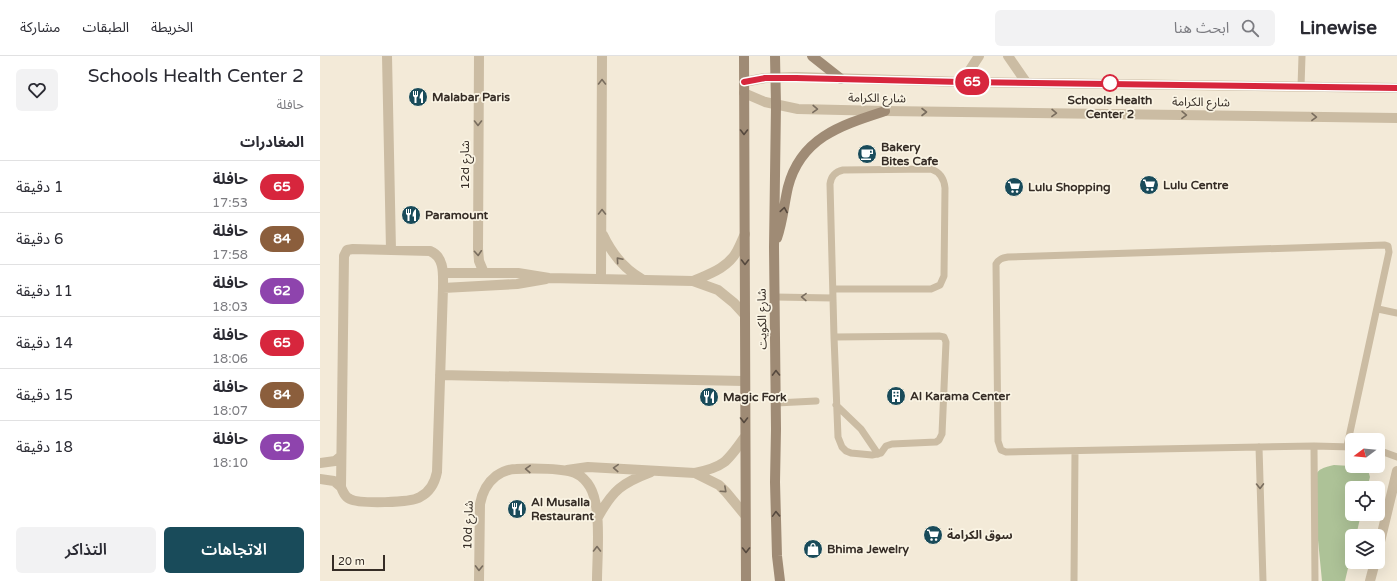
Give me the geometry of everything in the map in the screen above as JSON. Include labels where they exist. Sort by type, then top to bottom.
[{"type":"main road","name":"شارع الكويت","points":[[744,56],[744,438],[746,581]]},
{"type":"main road","name":"شارع الكويت","points":[[775,56],[775,482],[777,556],[780,581]]},
{"type":"main road","points":[[812,56],[841,79]]},
{"type":"main road","points":[[774,247],[782,221],[790,181],[799,160],[820,138],[833,130],[885,111]]},
{"type":"street","points":[[387,56],[391,250]]},
{"type":"street","name":"12d شارع","points":[[479,56],[478,249],[479,261],[484,273]]},
{"type":"street","points":[[601,279],[602,56]]},
{"type":"street","points":[[962,82],[979,56]]},
{"type":"street","points":[[1008,56],[1026,82]]},
{"type":"street","name":"شارع الكرامة","points":[[744,82],[755,79],[776,77],[962,82],[1397,88]]},
{"type":"street","name":"شارع الكرامة","points":[[744,93],[765,102],[798,109],[1397,118]]},
{"type":"street","points":[[602,233],[611,250],[623,266],[643,280]]},
{"type":"street","points":[[693,281],[718,270],[729,262],[737,252],[745,234]]},
{"type":"street","points":[[320,479],[334,481],[341,487],[346,497],[356,502],[411,501],[421,497],[428,491],[434,482],[437,472],[443,273],[441,262],[435,253],[430,251],[353,249],[347,250],[344,254],[341,487]]},
{"type":"street","points":[[443,273],[518,273],[550,278],[693,281],[718,290],[745,314]]},
{"type":"street","points":[[443,288],[517,284],[550,278]]},
{"type":"street","points":[[440,375],[744,381]]},
{"type":"street","name":"10d شارع","points":[[479,581],[480,504],[483,492],[490,481],[497,475],[516,468],[567,470],[588,467],[695,473],[712,470],[721,466],[728,460],[744,438]]},
{"type":"street","points":[[320,463],[335,461],[341,456]]},
{"type":"street","name":"10d شارع","points":[[567,470],[577,474],[585,480],[591,489],[598,517],[597,581]]},
{"type":"street","name":"10d شارع","points":[[598,517],[609,498],[617,490],[626,483],[655,471]]},
{"type":"street","points":[[1383,529],[1397,471]]},
{"type":"street","name":"10d شارع","points":[[695,473],[719,485],[745,515]]},
{"type":"street","points":[[1370,581],[1373,569]]},
{"type":"lane","points":[[1302,56],[1302,87]]},
{"type":"lane","points":[[832,289],[931,289],[940,285],[944,276],[945,181],[937,171],[931,169],[843,170],[833,174],[830,184],[832,289],[834,337],[833,401],[838,437],[842,447],[851,453],[872,455],[878,454],[883,451],[886,446],[892,444],[932,443],[939,440],[942,434],[946,340],[944,337],[834,337]]},
{"type":"lane","points":[[1345,447],[1314,446],[1010,452],[1001,450],[998,441],[995,269],[998,260],[1003,257],[1388,246],[1389,252],[1353,433]]},
{"type":"lane","points":[[775,297],[833,298]]},
{"type":"lane","points":[[1378,309],[1397,313]]},
{"type":"lane","points":[[776,403],[816,401]]},
{"type":"lane","points":[[833,401],[861,429],[878,454]]},
{"type":"lane","points":[[1314,446],[1315,581]]},
{"type":"lane","points":[[1260,447],[1263,581]]},
{"type":"lane","points":[[1074,581],[1075,451]]},
{"type":"lane","points":[[1385,453],[1397,457]]},
{"type":"green space","points":[[1334,465],[1345,466],[1345,473],[1369,473],[1370,477],[1369,481],[1345,481],[1345,521],[1359,521],[1358,529],[1345,529],[1345,569],[1348,569],[1345,581],[1322,581],[1313,489],[1316,475],[1323,468]]},
{"type":"bus line","name":"65","points":[[744,82],[755,79],[776,77],[962,82],[1397,88]]},
{"type":"place","name":"Schools Health Center 2","points":[[1110,83]]},
{"type":"place","name":"Malabar Paris","points":[[418,97]]},
{"type":"place","name":"Bakery Bites Cafe","points":[[867,154]]},
{"type":"place","name":"Lulu Centre","points":[[1149,185]]},
{"type":"place","name":"Lulu Shopping","points":[[1014,187]]},
{"type":"place","name":"Paramount","points":[[411,215]]},
{"type":"place","name":"Al Karama Center","points":[[896,396]]},
{"type":"place","name":"Magic Fork","points":[[709,397]]},
{"type":"place","name":"Al Musalla Restaurant","points":[[517,509]]},
{"type":"place","name":"سوق الكرامة","points":[[933,535]]},
{"type":"place","name":"Bhima Jewelry","points":[[813,549]]}]
